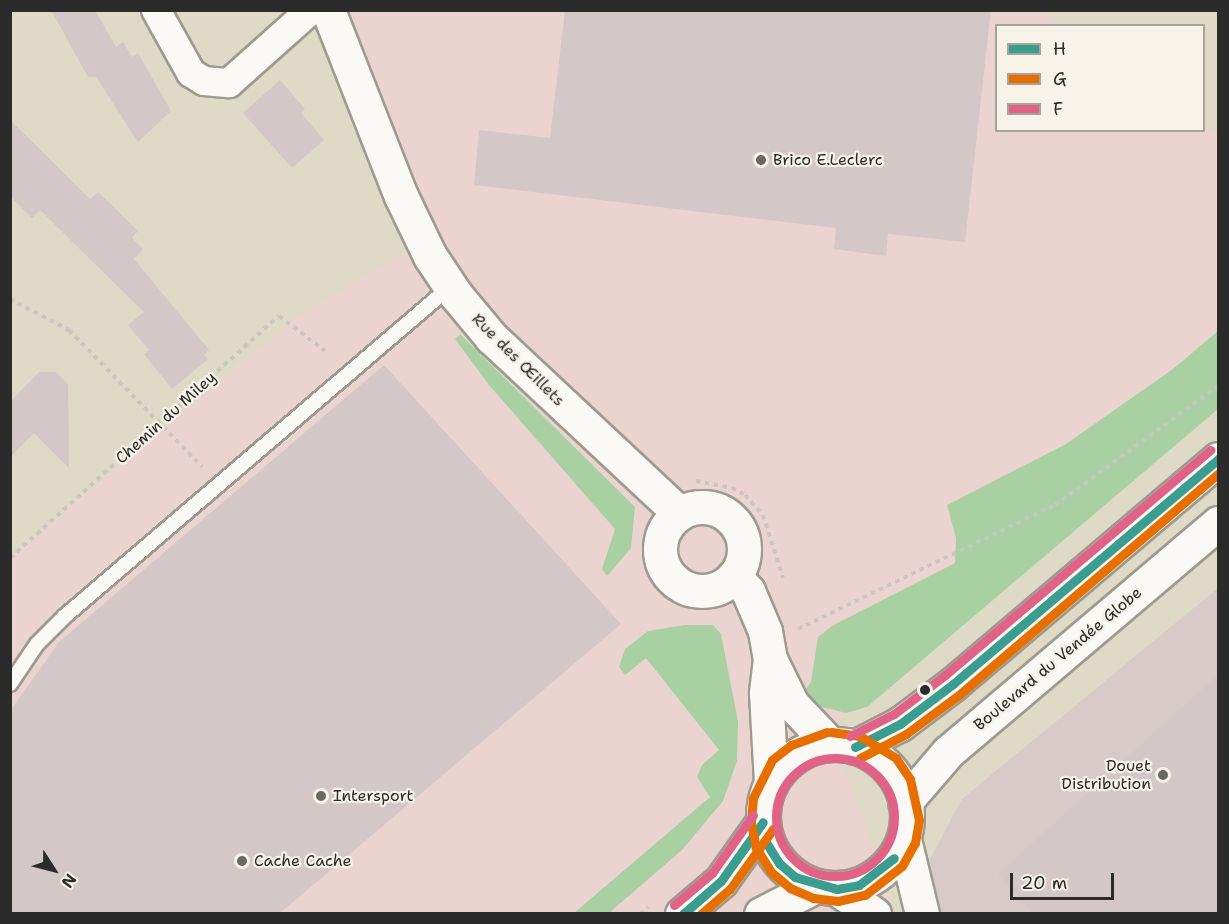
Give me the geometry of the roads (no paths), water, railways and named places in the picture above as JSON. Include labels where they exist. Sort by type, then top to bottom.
[{"type":"main road","name":"Rue des Œillets","points":[[328,10],[401,196],[430,256],[491,337],[679,513]]},
{"type":"main road","points":[[874,914],[826,888],[795,877],[779,863],[767,844],[763,822],[764,802],[771,783],[796,756],[843,746],[900,724],[953,684],[1218,459]]},
{"type":"main road","points":[[703,506],[721,511],[736,523],[744,545],[744,556],[734,576],[710,590],[696,590],[671,577],[663,565],[662,536],[679,513],[703,506]]},
{"type":"main road","name":"Boulevard du Vendée Globe","points":[[905,802],[948,752],[1218,523]]},
{"type":"main road","points":[[734,576],[753,601],[765,631],[770,659],[792,704],[843,746],[888,767],[905,802],[904,839],[922,914]]},
{"type":"main road","points":[[770,659],[766,693],[771,783]]},
{"type":"main road","points":[[682,914],[721,881],[763,822]]},
{"type":"main road","points":[[760,914],[826,888],[859,885],[878,874],[894,858],[904,839]]},
{"type":"street","points":[[156,10],[191,73],[204,81],[229,83],[311,10]]},
{"type":"lane","points":[[10,684],[37,644],[65,616],[451,286]]},
{"type":"place","name":"Brico E.Leclerc","points":[[761,160]]},
{"type":"place","name":"Douet Distribution","points":[[1163,775]]},
{"type":"place","name":"Intersport","points":[[321,796]]},
{"type":"place","name":"Cache Cache","points":[[242,861]]}]
